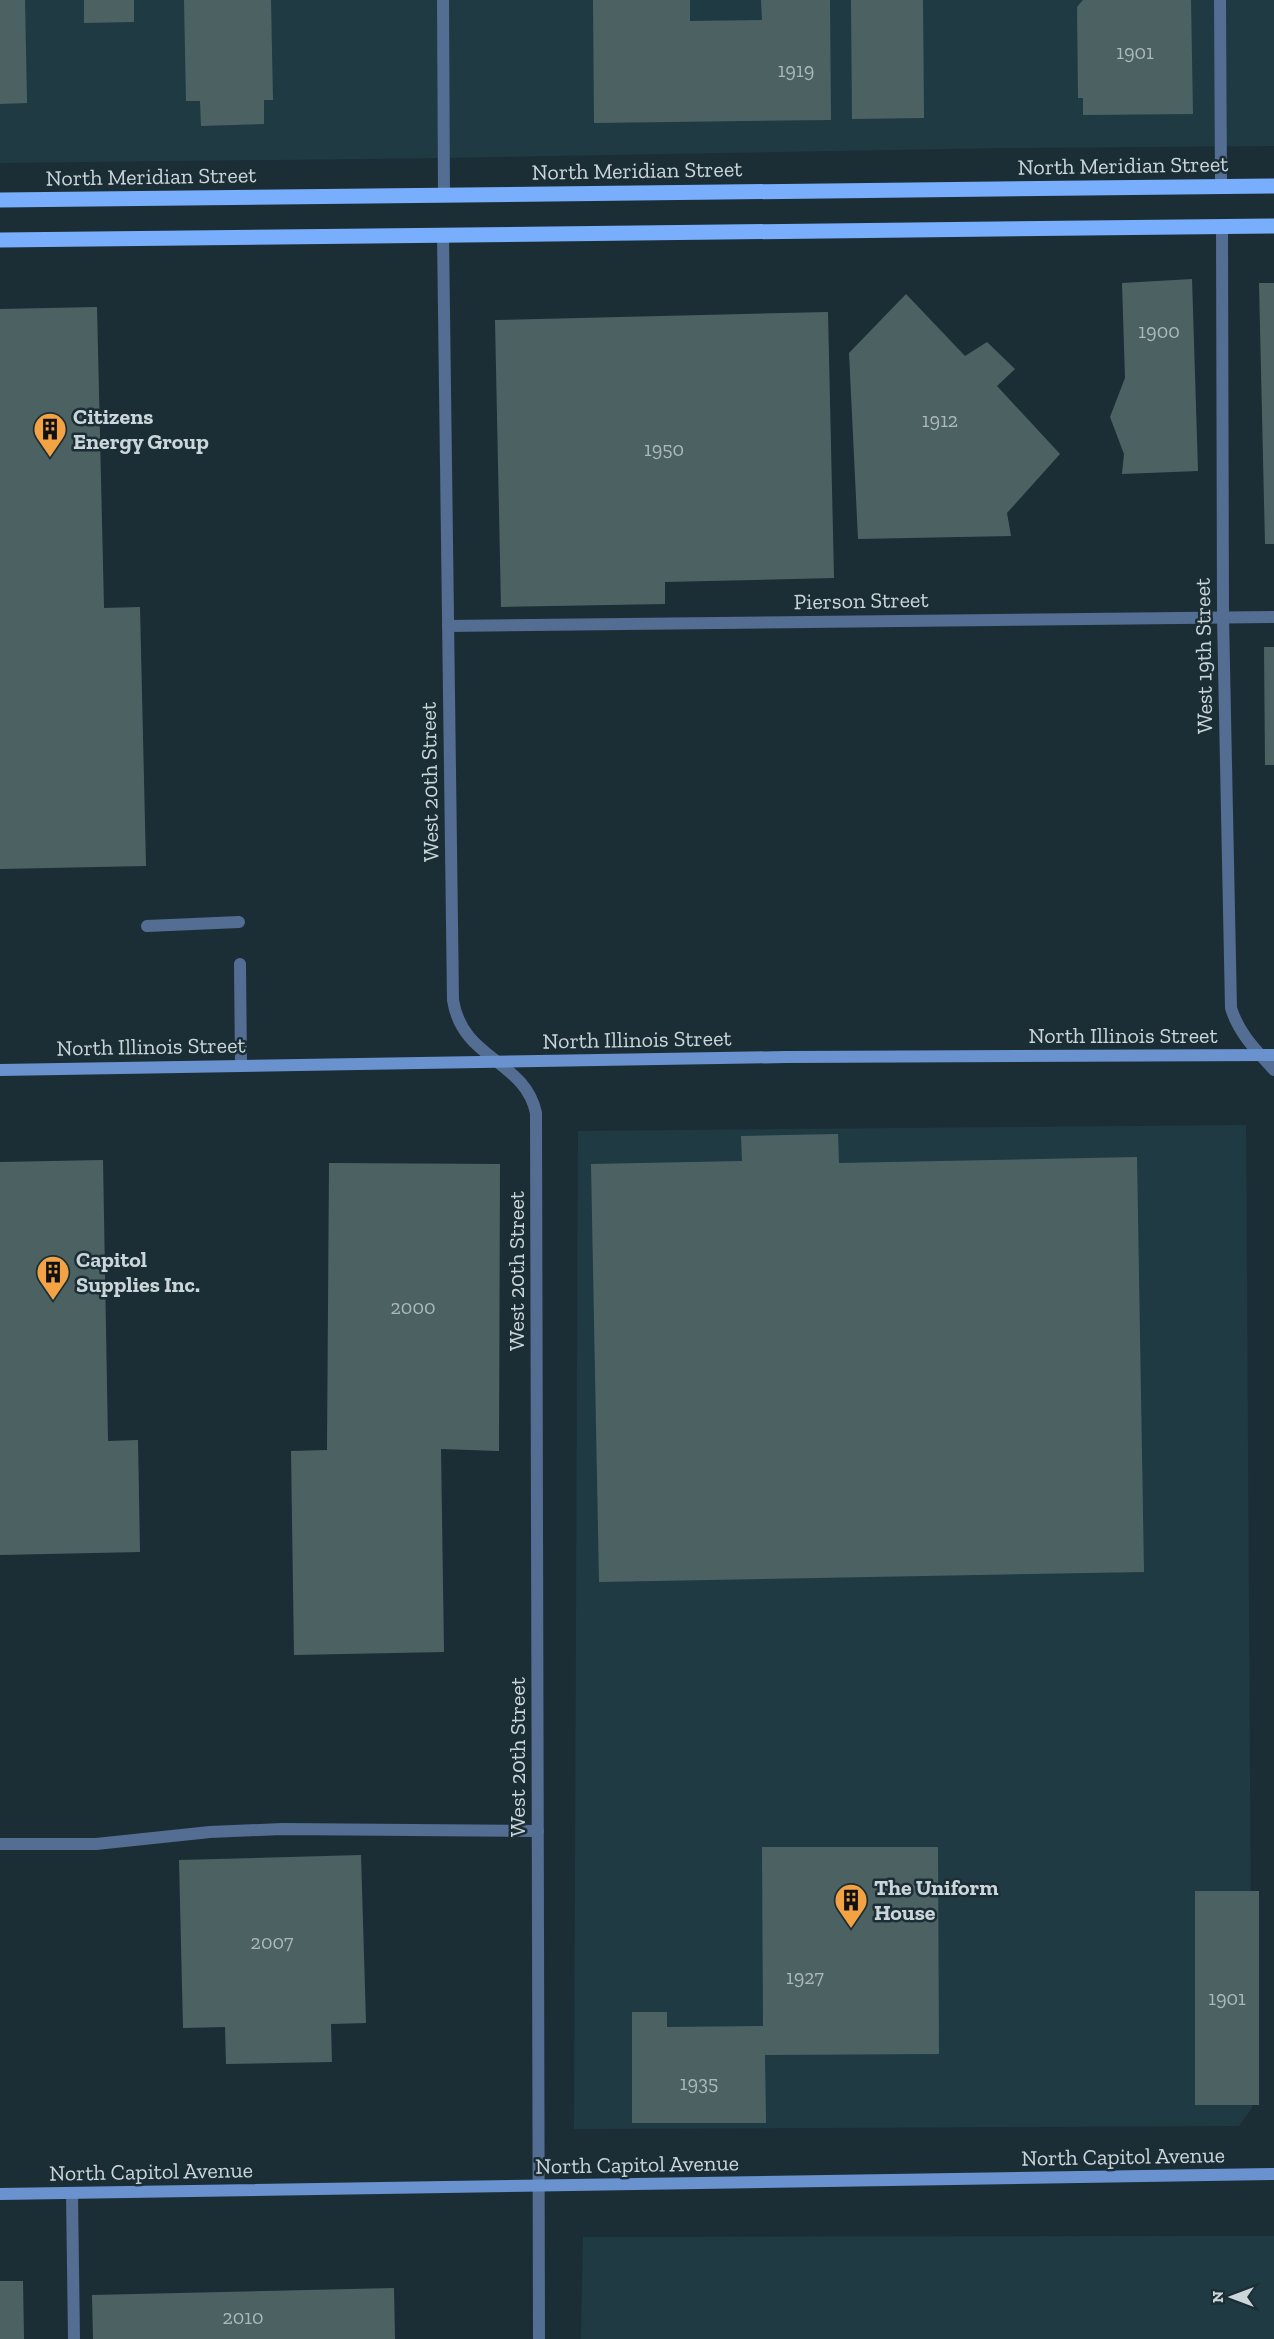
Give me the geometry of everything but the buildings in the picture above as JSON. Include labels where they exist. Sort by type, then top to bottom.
[{"type":"main road","name":"North Meridian Street","points":[[0,200],[1274,186]]},
{"type":"main road","points":[[0,240],[1274,226]]},
{"type":"main road","name":"North Illinois Street","points":[[0,1070],[798,1057],[1274,1054]]},
{"type":"main road","name":"North Capitol Avenue","points":[[0,2194],[1274,2174]]},
{"type":"street","points":[[443,0],[444,195]]},
{"type":"street","points":[[1220,0],[1221,186]]},
{"type":"street","name":"West 19th Street","points":[[1222,227],[1223,617],[1231,1008],[1236,1024],[1274,1070]]},
{"type":"street","name":"West 20th Street","points":[[443,236],[453,1000],[458,1020],[475,1045],[521,1081],[533,1099],[536,1113],[539,2339]]},
{"type":"street","name":"Pierson Street","points":[[448,626],[1274,617]]},
{"type":"street","points":[[147,926],[239,922]]},
{"type":"street","points":[[240,964],[241,1066]]},
{"type":"street","points":[[0,1844],[96,1844],[210,1832],[282,1829],[538,1831]]},
{"type":"street","points":[[72,2193],[74,2339]]},
{"type":"shaded area","points":[[0,0],[1274,0],[1274,146],[0,163]]},
{"type":"shaded area","points":[[1246,1125],[1252,2108],[1239,2126],[574,2129],[578,1131]]},
{"type":"shaded area","points":[[1274,2236],[1274,2339],[581,2339],[583,2237]]},
{"type":"place","name":"Citizens Energy Group","points":[[50,458]]},
{"type":"place","name":"Capitol Supplies Inc.","points":[[53,1301]]},
{"type":"place","name":"The Uniform House","points":[[851,1929]]}]
